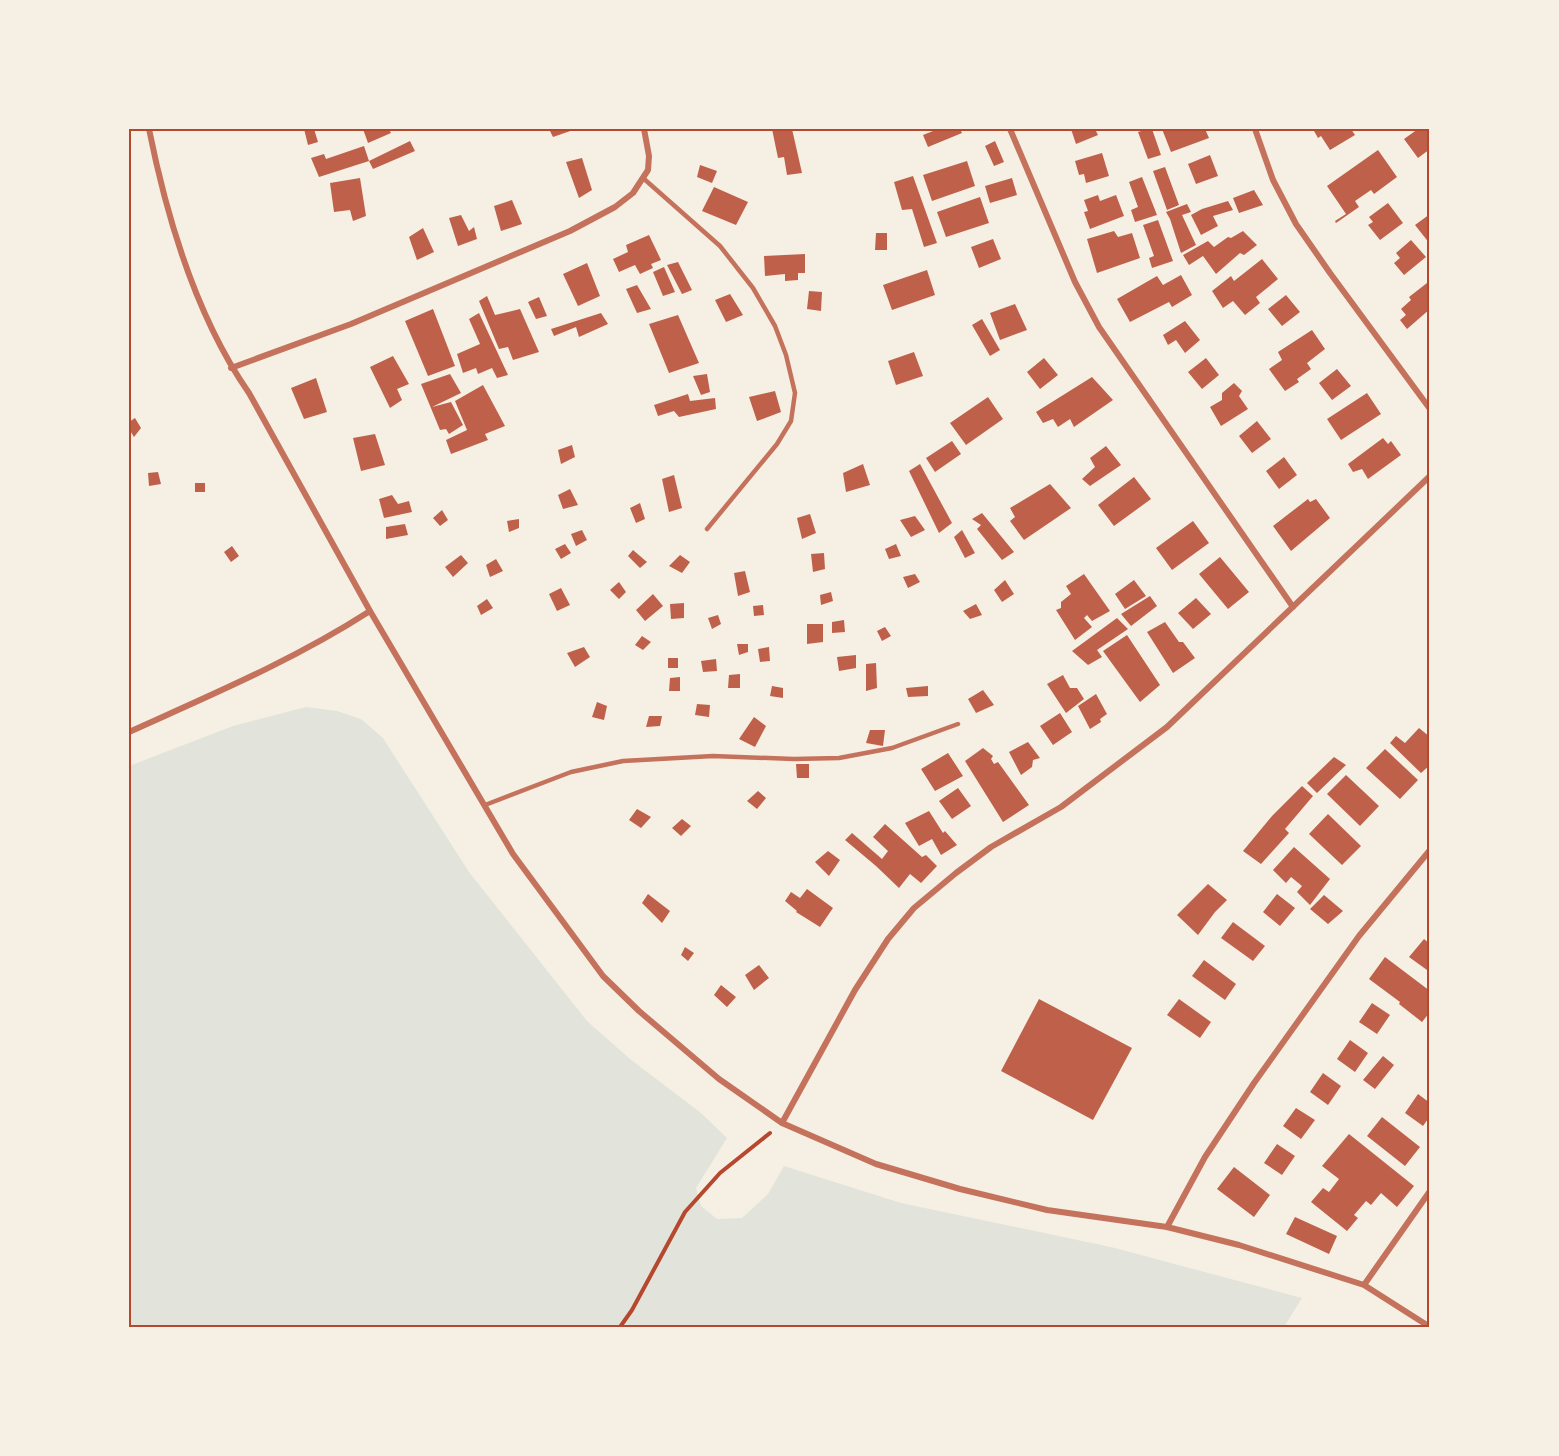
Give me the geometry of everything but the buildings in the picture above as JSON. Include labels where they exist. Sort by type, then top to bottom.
[{"type":"street","points":[[149,129],[184,267],[231,368],[255,403],[370,611],[513,854],[603,976],[639,1011],[719,1079],[782,1123],[876,1164],[960,1189],[1047,1210],[1167,1227],[1239,1245],[1364,1285],[1430,1327]]},
{"type":"street","points":[[231,368],[351,324],[570,231],[615,207],[633,193],[648,170],[649,156],[644,129]]},
{"type":"street","points":[[1010,129],[1067,264],[1099,327],[1293,607]]},
{"type":"street","points":[[1255,129],[1273,180],[1296,224],[1430,409]]},
{"type":"street","points":[[782,1123],[855,990],[888,939],[914,908],[956,873],[991,848],[1061,807],[1167,727],[1430,476]]},
{"type":"street","points":[[129,732],[267,670],[334,635],[370,611]]},
{"type":"street","points":[[1167,1227],[1205,1157],[1254,1083],[1359,936],[1430,850]]},
{"type":"street","points":[[1364,1285],[1430,1191]]},
{"type":"lane","points":[[643,178],[720,246],[753,288],[775,326],[786,355],[795,393],[791,421],[777,444],[707,529]]},
{"type":"lane","points":[[485,805],[571,772],[623,761],[713,756],[840,758],[892,748],[958,724]]},
{"type":"path","points":[[620,1327],[632,1310],[685,1212],[720,1173],[782,1123]]},
{"type":"shaded area","points":[[306,707],[337,711],[361,719],[383,738],[469,872],[587,1021],[630,1059],[701,1113],[727,1138],[696,1188],[701,1206],[717,1219],[742,1218],[768,1194],[784,1166],[901,1203],[1111,1247],[1302,1298],[1284,1327],[129,1327],[129,766],[233,726]]}]
